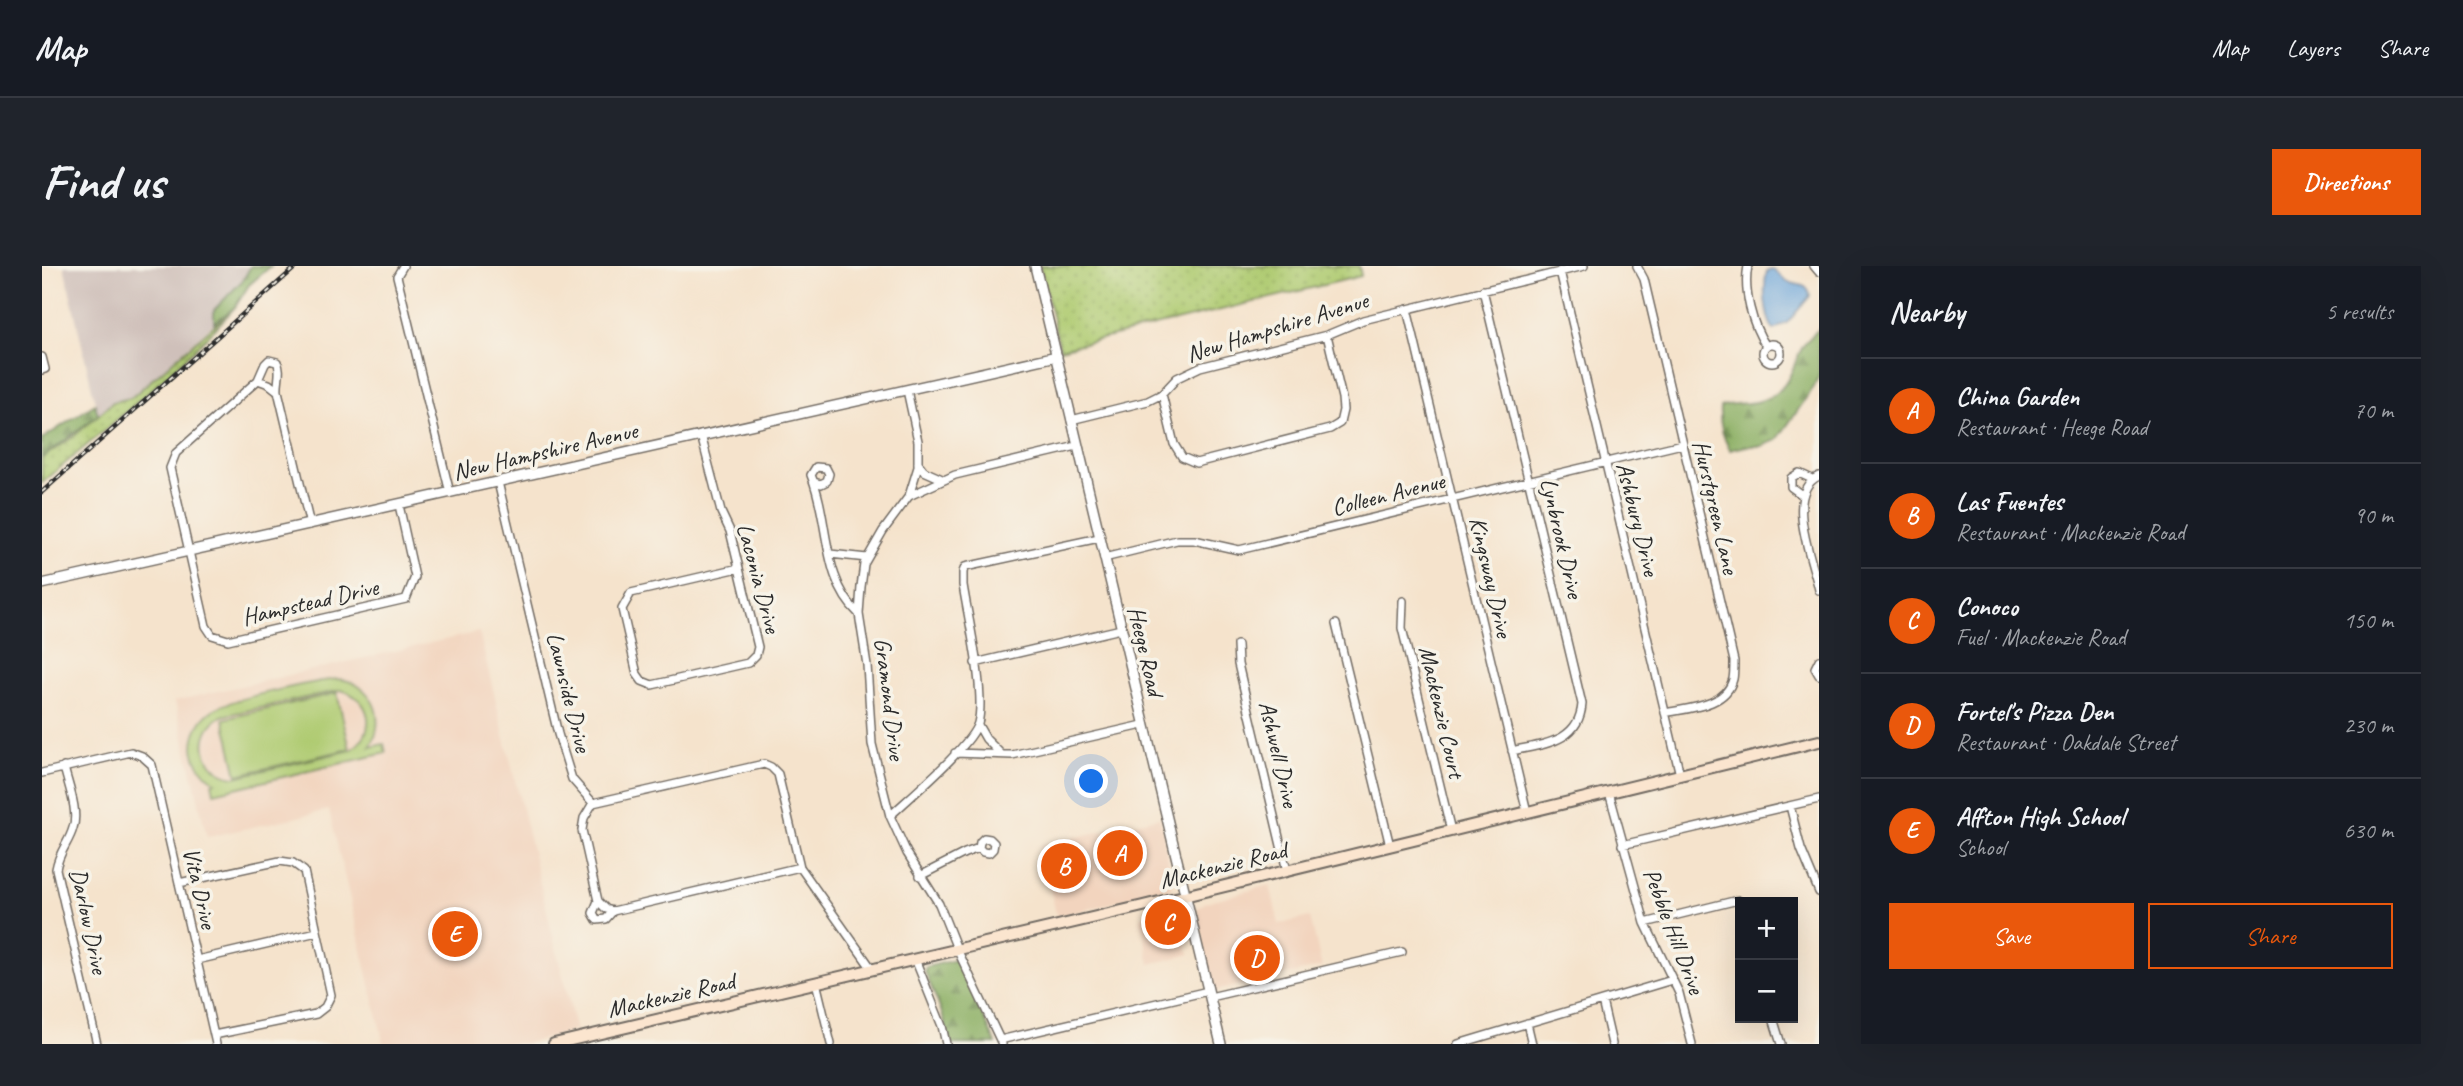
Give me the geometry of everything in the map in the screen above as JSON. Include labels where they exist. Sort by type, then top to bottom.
[{"type":"main road","name":"Mackenzie Road","points":[[554,1044],[577,1041],[1287,871],[1819,741]]},
{"type":"street","points":[[403,266],[397,276],[450,493]]},
{"type":"street","name":"Heege Road","points":[[1035,266],[1221,1044]]},
{"type":"street","name":"New Hampshire Avenue","points":[[1071,420],[1147,401],[1162,394],[1177,378],[1200,367],[1327,335],[1363,320],[1584,266]]},
{"type":"street","name":"Hurstgreen Lane","points":[[1637,266],[1644,279],[1734,662],[1733,680],[1725,695],[1708,704],[1665,713]]},
{"type":"street","points":[[1748,266],[1746,284],[1750,303],[1766,346]]},
{"type":"street","points":[[1814,266],[1819,272]]},
{"type":"street","name":"Ashbury Drive","points":[[1560,271],[1679,775]]},
{"type":"street","name":"Lynbrook Drive","points":[[1483,290],[1582,704],[1581,716],[1572,729],[1558,740],[1511,751]]},
{"type":"street","name":"Kingsway Drive","points":[[1407,309],[1527,812]]},
{"type":"street","points":[[1162,394],[1174,444],[1182,457],[1196,463],[1329,429],[1340,423],[1343,410],[1327,335]]},
{"type":"street","name":"New Hampshire Avenue","points":[[42,584],[1056,356]]},
{"type":"street","points":[[42,357],[43,369]]},
{"type":"street","points":[[190,551],[170,468],[176,453],[258,380],[266,362],[277,362],[280,370],[277,379],[278,391],[310,525]]},
{"type":"street","points":[[258,380],[270,384],[278,391]]},
{"type":"street","name":"Gramond Drive","points":[[907,390],[918,441],[918,463],[909,496],[883,531],[864,564],[861,587],[859,614],[867,665],[872,744],[890,816],[907,853],[939,904],[1001,1042]]},
{"type":"street","name":"Laconia Drive","points":[[701,435],[716,498],[730,531],[739,568],[758,647],[756,655],[748,663],[652,685],[642,681],[622,608],[631,593],[739,568]]},
{"type":"street","name":"Colleen Avenue","points":[[1104,558],[1177,540],[1194,540],[1239,550],[1682,444]]},
{"type":"street","points":[[909,496],[943,480],[1077,446]]},
{"type":"street","points":[[918,463],[924,471],[943,480]]},
{"type":"street","points":[[1802,495],[1791,487],[1791,478],[1800,473],[1815,477],[1802,495],[1802,518],[1819,590]]},
{"type":"street","name":"Lawnside Drive","points":[[498,482],[558,734],[572,779],[593,803]]},
{"type":"street","points":[[814,482],[842,594],[859,614]]},
{"type":"street","name":"Hampstead Drive","points":[[190,551],[206,626],[212,635],[228,640],[406,599],[415,578],[399,505]]},
{"type":"street","points":[[890,816],[956,753],[978,725],[981,700],[963,585],[962,574],[965,568],[1099,538]]},
{"type":"street","points":[[830,554],[867,558]]},
{"type":"street","name":"Mackenzie Court","points":[[1402,601],[1402,628],[1451,831]]},
{"type":"street","points":[[1336,624],[1390,846]]},
{"type":"street","points":[[975,663],[1121,629]]},
{"type":"street","name":"Ashwell Drive","points":[[1237,645],[1238,664],[1287,871]]},
{"type":"street","points":[[1819,660],[1815,668],[1819,675]]},
{"type":"street","points":[[956,753],[1012,755],[1143,724]]},
{"type":"street","points":[[978,725],[986,739],[1001,754]]},
{"type":"street","name":"Vita Drive","points":[[64,767],[131,752],[142,756],[152,765],[216,1044]]},
{"type":"street","points":[[610,910],[606,919],[597,920],[593,913],[598,901],[582,830],[584,818],[593,803],[764,764],[771,766],[778,774],[800,867],[872,969]]},
{"type":"street","points":[[42,773],[64,767]]},
{"type":"street","name":"Darlow Drive","points":[[64,767],[75,820],[73,832],[58,855],[56,869],[97,1044]]},
{"type":"street","name":"Pebble Hill Drive","points":[[1609,792],[1645,923],[1679,992],[1692,1044]]},
{"type":"street","points":[[1622,845],[1819,799]]},
{"type":"street","points":[[1790,806],[1801,849],[1819,892]]},
{"type":"street","points":[[920,876],[965,852],[979,848]]},
{"type":"street","points":[[179,883],[280,861],[293,863],[304,872],[331,995],[325,1007],[316,1014],[214,1035]]},
{"type":"street","points":[[598,901],[610,910],[800,867]]},
{"type":"street","points":[[1645,923],[1735,901]]},
{"type":"street","points":[[197,960],[317,932]]},
{"type":"street","points":[[1001,1042],[1402,952]]},
{"type":"street","points":[[915,959],[942,1026],[946,1044]]},
{"type":"street","points":[[1458,1044],[1672,980]]},
{"type":"street","points":[[816,982],[831,1044]]},
{"type":"street","points":[[1602,1001],[1612,1044]]},
{"type":"street","points":[[1527,1023],[1532,1044]]},
{"type":"street","points":[[1775,1023],[1781,1044]]},
{"type":"shaded area","points":[[64,266],[251,266],[243,280],[214,310],[214,323],[131,398],[113,402],[98,415]]},
{"type":"shaded area","points":[[479,632],[576,1031],[522,1044],[384,1044],[329,810],[207,837],[175,701]]},
{"type":"shaded area","points":[[1160,817],[1172,878],[1170,888],[1057,917],[1040,846]]},
{"type":"shaded area","points":[[1270,885],[1279,924],[1310,917],[1322,967],[1214,991],[1207,968],[1198,908],[1206,902]]},
{"type":"shaded area","points":[[1171,910],[1178,915],[1187,949],[1191,954],[1150,964],[1140,917]]},
{"type":"green space","points":[[251,266],[271,266],[249,285],[235,307],[214,323],[214,310],[243,280]]},
{"type":"green space","points":[[1040,266],[1359,266],[1361,276],[1060,349]]},
{"type":"green space","points":[[235,307],[167,376],[42,483],[42,458],[73,437],[113,402],[131,398]]},
{"type":"green space","points":[[1819,329],[1819,375],[1814,387],[1777,440],[1762,446],[1730,450],[1722,429],[1720,407],[1758,402],[1779,391],[1788,379],[1803,347]]},
{"type":"green space","points":[[95,404],[98,415],[42,458],[42,439]]},
{"type":"green space","points":[[327,680],[350,682],[368,694],[377,714],[375,736],[370,747],[384,744],[386,753],[214,793],[212,783],[215,782],[200,767],[193,747],[198,726],[205,717],[213,710],[236,701]],"holes":[[[341,690],[351,694],[365,708],[368,717],[365,734],[360,743],[351,750],[235,777],[215,768],[205,751],[207,732],[222,716]]]},
{"type":"green space","points":[[337,693],[350,749],[237,775],[224,719]]},
{"type":"green space","points":[[955,960],[959,962],[996,1044],[951,1044],[925,972],[926,967]]},
{"type":"water","points":[[1773,270],[1787,281],[1807,289],[1810,296],[1788,322],[1774,330],[1766,309],[1765,293],[1767,271]]},
{"type":"railway","points":[[42,492],[297,266]]},
{"type":"place","name":"China Garden","points":[[1120,853]]},
{"type":"place","name":"Las Fuentes","points":[[1064,866]]},
{"type":"place","name":"Conoco","points":[[1168,922]]},
{"type":"place","name":"Affton High School","points":[[455,934]]},
{"type":"place","name":"Fortel's Pizza Den","points":[[1257,958]]}]
